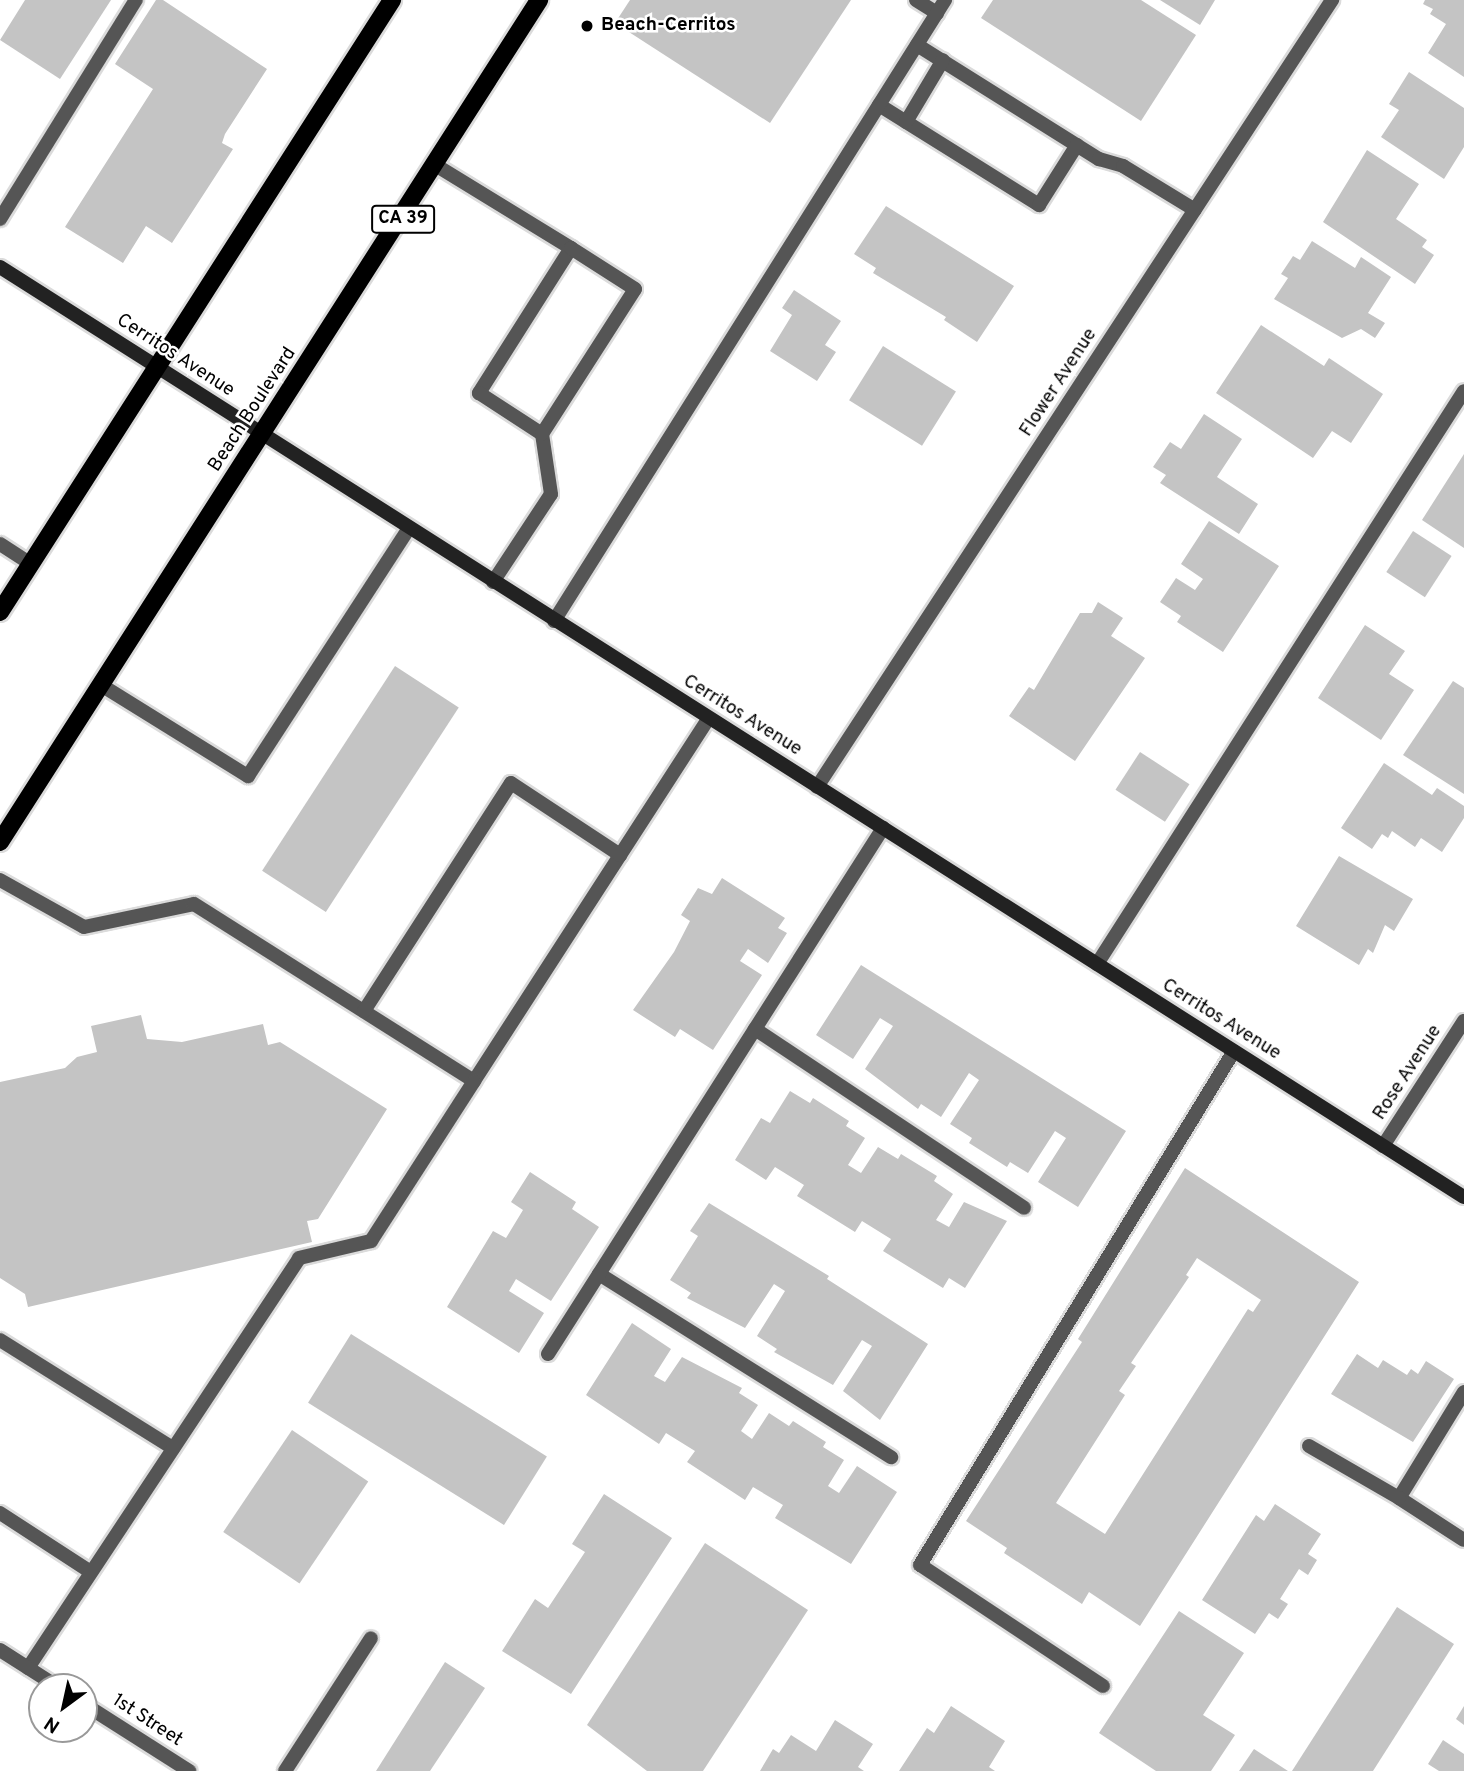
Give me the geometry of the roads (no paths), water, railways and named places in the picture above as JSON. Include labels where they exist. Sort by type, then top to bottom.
[{"type":"main road","points":[[0,612],[392,0]]},
{"type":"main road","name":"Beach Boulevard","points":[[0,842],[437,166],[539,0]]},
{"type":"main road","name":"Cerritos Avenue","points":[[0,267],[155,368],[1464,1197]]},
{"type":"street","points":[[0,219],[136,0]]},
{"type":"street","points":[[916,0],[937,13]]},
{"type":"street","points":[[554,621],[946,0]]},
{"type":"street","name":"Flower Avenue","points":[[817,787],[1332,0]]},
{"type":"street","points":[[918,45],[1099,159],[1123,166],[1195,210]]},
{"type":"street","points":[[906,122],[943,60]]},
{"type":"street","points":[[879,105],[1039,205],[1077,145]]},
{"type":"street","points":[[437,166],[635,289],[542,434],[551,494],[493,582]]},
{"type":"street","points":[[542,434],[479,393],[571,248]]},
{"type":"street","points":[[1097,964],[1464,391]]},
{"type":"street","points":[[101,684],[248,776],[409,527]]},
{"type":"street","points":[[0,544],[31,564]]},
{"type":"street","points":[[28,1668],[299,1258],[372,1241],[709,718]]},
{"type":"street","points":[[364,1012],[511,783],[620,855]]},
{"type":"street","points":[[548,1354],[883,828]]},
{"type":"street","points":[[0,880],[84,927],[194,904],[474,1081]]},
{"type":"street","name":"Rose Avenue","points":[[1383,1146],[1464,1021]]},
{"type":"street","points":[[755,1029],[1024,1208]]},
{"type":"street","points":[[1103,1686],[920,1565],[1234,1051]]},
{"type":"street","points":[[599,1274],[891,1457]]},
{"type":"street","points":[[0,1340],[173,1448]]},
{"type":"street","points":[[1399,1498],[1464,1392]]},
{"type":"street","points":[[1309,1446],[1399,1498],[1464,1540]]},
{"type":"street","points":[[0,1513],[92,1572]]},
{"type":"street","points":[[285,1771],[371,1638]]},
{"type":"street","points":[[0,1650],[36,1673]]},
{"type":"street","name":"1st Street","points":[[98,1713],[189,1771]]},
{"type":"place","name":"Beach-Cerritos","points":[[587,26]]}]
